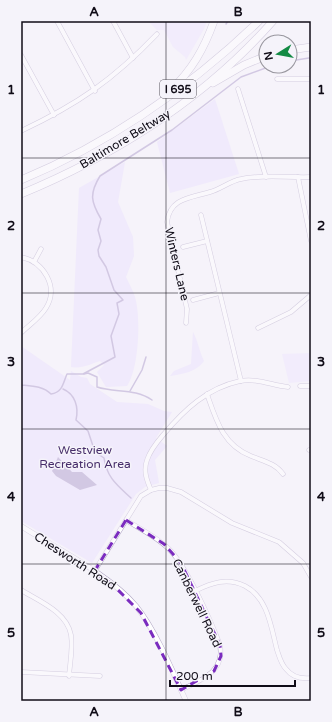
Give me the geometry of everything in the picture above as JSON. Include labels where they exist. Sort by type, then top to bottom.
[{"type":"highway","points":[[150,110],[193,66],[206,44],[214,21]]},
{"type":"highway","name":"Baltimore Beltway","points":[[21,180],[89,147],[150,110],[198,74],[259,21]]},
{"type":"highway","name":"Baltimore Beltway","points":[[21,194],[64,175],[119,146],[159,120],[189,98],[230,64],[273,21]]},
{"type":"highway","points":[[298,49],[311,47]]},
{"type":"highway","points":[[189,98],[244,65],[258,59]]},
{"type":"street","points":[[57,21],[95,90]]},
{"type":"street","points":[[112,21],[133,58]]},
{"type":"street","points":[[21,131],[95,90],[133,58],[157,34]]},
{"type":"street","points":[[21,55],[54,114]]},
{"type":"street","points":[[277,79],[311,79]]},
{"type":"street","points":[[238,89],[266,177]]},
{"type":"street","name":"Winters Lane","points":[[186,323],[187,309],[167,222],[171,208],[180,200],[214,190],[235,181],[266,177],[311,177]]},
{"type":"street","points":[[298,177],[311,241]]},
{"type":"street","points":[[201,215],[241,381]]},
{"type":"street","points":[[183,247],[207,241]]},
{"type":"street","points":[[34,262],[41,249]]},
{"type":"street","points":[[21,258],[34,262],[47,277],[50,297],[43,312],[21,333]]},
{"type":"street","points":[[193,300],[219,293]]},
{"type":"street","points":[[258,328],[291,312],[311,295]]},
{"type":"street","points":[[150,490],[145,470],[147,460],[153,449],[184,410],[207,394],[241,381],[260,381],[288,387]]},
{"type":"street","points":[[300,386],[311,386]]},
{"type":"street","points":[[207,394],[218,425],[230,443],[244,453],[271,464],[283,474]]},
{"type":"street","points":[[94,572],[141,496],[150,490],[167,488],[182,492],[232,523],[279,542],[295,555],[311,577]]},
{"type":"street","name":"Canberwell Road","points":[[126,520],[157,539],[169,549],[181,564],[218,640],[221,656],[217,666],[210,675],[181,690]]},
{"type":"street","name":"Chesworth Road","points":[[21,526],[119,589],[142,613],[186,701]]},
{"type":"street","points":[[195,591],[212,583],[225,581],[237,582],[249,588],[258,596],[265,607],[279,657],[285,669],[295,676],[311,678]]},
{"type":"street","points":[[21,590],[55,611],[67,624],[71,643],[68,676]]},
{"type":"street","points":[[21,672],[68,676],[100,676]]},
{"type":"highlighted area","points":[[126,520],[164,544],[181,563],[220,645],[221,656],[214,671],[181,690],[141,613],[111,583],[94,572]]},
{"type":"shaded area","points":[[148,21],[207,21],[186,60],[185,57],[173,47],[164,30],[157,30]]},
{"type":"shaded area","points":[[311,353],[311,381],[289,383],[282,354]]},
{"type":"shaded area","points":[[58,457],[72,472],[82,472],[97,485],[80,490],[56,476],[52,471]]},
{"type":"green space","points":[[215,99],[239,174],[170,193],[157,142]]},
{"type":"green space","points":[[125,162],[118,202],[133,237],[134,256],[126,277],[134,294],[137,306],[138,343],[134,368],[127,386],[106,387],[97,372],[104,365],[100,361],[82,367],[71,367],[79,188]]},
{"type":"green space","points":[[193,332],[204,361],[193,370],[170,376],[174,371],[191,364]]},
{"type":"green space","name":"Westview Recreation Area","points":[[21,346],[70,380],[71,371],[81,377],[87,378],[90,384],[117,402],[148,404],[164,411],[172,412],[156,438],[167,446],[155,460],[159,483],[145,487],[136,494],[92,563],[21,521]]},
{"type":"waterway","points":[[298,60],[309,58]]},
{"type":"waterway","points":[[21,385],[41,388],[51,394],[55,393],[62,387],[67,374],[83,374],[115,357],[111,336],[119,314],[117,303],[123,300],[114,290],[106,267],[99,256],[98,250],[101,241],[98,230],[101,219],[93,203],[93,193],[96,182],[100,176],[172,130],[241,77],[258,71]]},
{"type":"waterway","points":[[130,391],[142,370],[146,357]]},
{"type":"waterway","points":[[84,374],[88,373],[97,377],[97,387],[132,392],[152,400]]},
{"type":"waterway","points":[[63,389],[71,394],[77,410],[76,420],[88,431],[95,452],[104,458],[105,465],[113,481],[131,498]]}]
